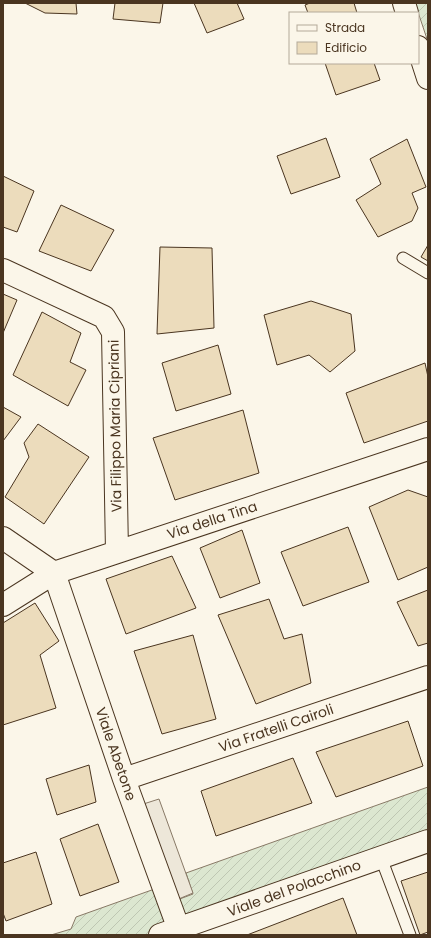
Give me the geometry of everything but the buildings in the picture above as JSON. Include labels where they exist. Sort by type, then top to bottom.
[{"type":"street","points":[[419,50],[428,78]]},
{"type":"street","name":"Via Filippo Maria Cipriani","points":[[3,270],[104,317],[113,332],[117,552]]},
{"type":"street","name":"Via della Tina","points":[[3,605],[54,572],[428,448]]},
{"type":"street","points":[[3,538],[54,572]]},
{"type":"street","name":"Viale Abetone","points":[[54,572],[124,779],[173,933]]},
{"type":"street","name":"Via Fratelli Cairoli","points":[[124,779],[428,677]]},
{"type":"street","name":"Viale del Polacchino","points":[[173,933],[428,841]]},
{"type":"lane","points":[[403,258],[428,272]]},
{"type":"lane","points":[[381,858],[410,935]]},
{"type":"green space","points":[[415,3],[428,3],[428,42],[419,12]]},
{"type":"green space","points":[[428,787],[428,841],[160,935],[51,935],[71,929],[76,917],[163,886],[169,903],[193,894],[186,873]]},
{"type":"shaded area","points":[[159,799],[193,893],[169,903],[134,807]]}]
